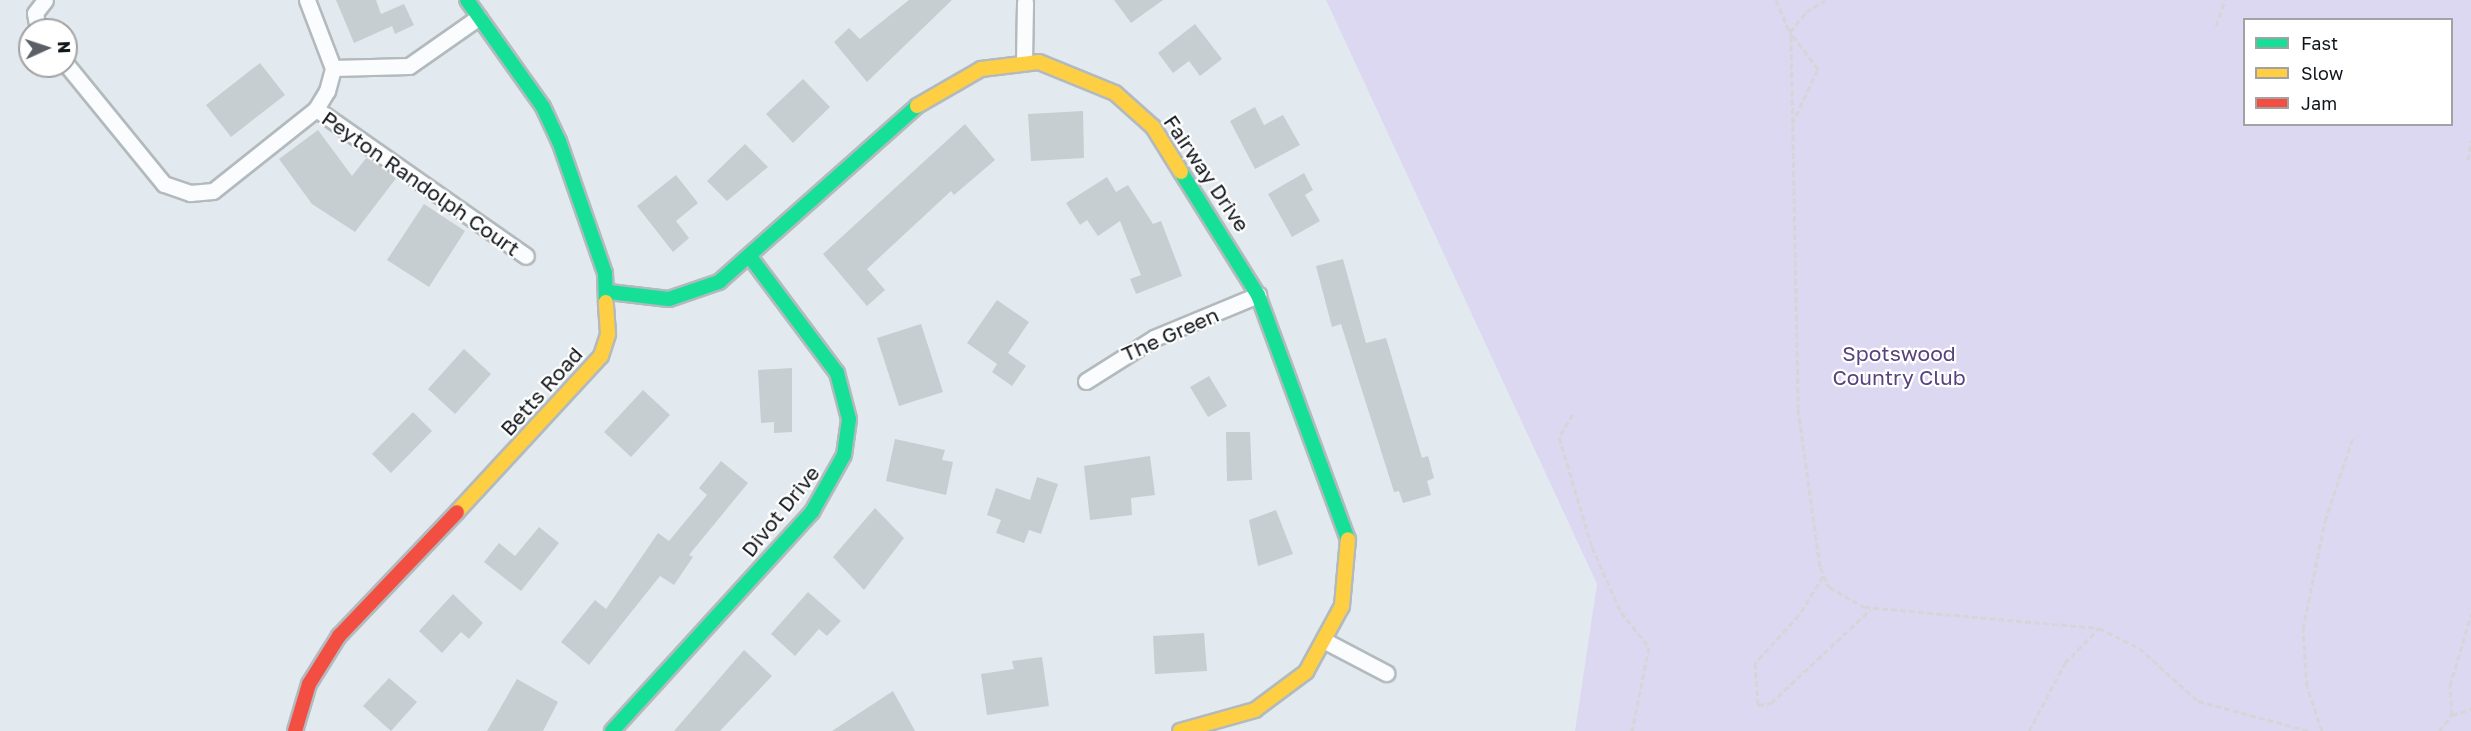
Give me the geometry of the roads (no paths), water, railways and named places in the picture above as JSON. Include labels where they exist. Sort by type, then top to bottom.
[{"type":"street","points":[[36,18],[35,13],[45,0]]},
{"type":"street","points":[[77,78],[164,184],[190,193],[213,191],[316,109],[333,68],[307,0]]},
{"type":"street","name":"Betts Road","points":[[294,731],[309,684],[339,636],[594,365],[609,334],[609,292],[553,128],[467,0]]},
{"type":"street","points":[[1024,61],[1025,2]]},
{"type":"street","points":[[333,68],[409,66],[479,17]]},
{"type":"street","name":"Fairway Drive","points":[[609,292],[677,297],[718,282],[751,258],[909,110],[981,69],[1024,61],[1050,65],[1101,85],[1153,127],[1257,295],[1348,537],[1348,586],[1327,642],[1306,672],[1272,700],[1237,718],[1179,731]]},
{"type":"street","name":"Peyton Randolph Court","points":[[316,109],[526,256]]},
{"type":"street","name":"Divot Drive","points":[[612,731],[812,512],[844,455],[849,419],[837,373],[751,258]]},
{"type":"street","name":"The Green","points":[[1086,381],[1154,338],[1257,295]]},
{"type":"street","points":[[1327,642],[1386,673]]},
{"type":"park label","name":"Spotswood Country Club","points":[[1899,365]]}]
